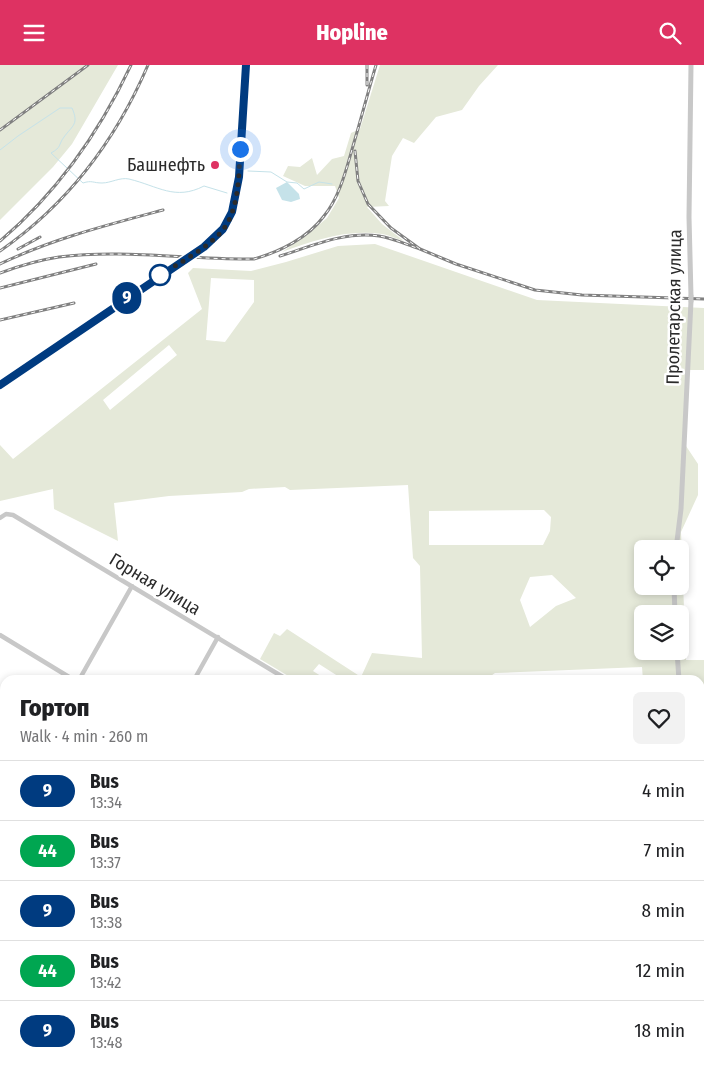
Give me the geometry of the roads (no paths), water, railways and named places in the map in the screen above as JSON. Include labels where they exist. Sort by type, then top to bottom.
[{"type":"main road","points":[[0,385],[216,237],[223,229],[232,212],[239,177],[246,65]]},
{"type":"street","name":"Пролетарская улица","points":[[677,540],[681,509],[691,299],[689,217],[692,65]]},
{"type":"street","name":"Горная улица","points":[[0,518],[6,514],[13,515],[280,675]]},
{"type":"street","points":[[82,675],[132,586]]},
{"type":"street","points":[[0,635],[66,675]]},
{"type":"street","points":[[197,675],[218,637]]},
{"type":"street","points":[[678,660],[679,675]]},
{"type":"water","points":[[287,182],[299,194],[300,199],[291,202],[282,200],[276,188]]},
{"type":"waterway","points":[[0,150],[60,108],[72,108],[75,118],[74,124],[58,147],[51,153],[83,183],[105,183],[119,179],[129,179],[167,191],[184,192],[204,186],[227,193]]},
{"type":"waterway","points":[[248,171],[271,172],[287,182],[297,183],[304,189],[319,182],[332,184]]},
{"type":"railway","points":[[0,130],[88,65]]},
{"type":"railway","points":[[0,241],[40,202],[75,160],[91,138],[131,65]]},
{"type":"railway","points":[[0,251],[25,233],[47,213],[88,169],[121,119],[148,65]]},
{"type":"railway","points":[[367,65],[367,85]]},
{"type":"railway","points":[[0,273],[44,260],[83,255],[132,254],[254,259],[292,243],[317,224],[334,200],[348,164],[376,65]]},
{"type":"railway","points":[[355,151],[358,181],[368,204],[391,228],[420,249],[456,264],[535,290],[582,295],[704,299]]},
{"type":"railway","points":[[0,264],[60,240],[163,210]]},
{"type":"railway","points":[[280,256],[341,237],[366,235],[384,237],[420,249]]},
{"type":"railway","points":[[18,249],[40,237]]},
{"type":"railway","points":[[0,288],[96,264]]},
{"type":"railway","points":[[0,320],[74,303]]},
{"type":"place","name":"Башнефть","points":[[215,165]]}]
